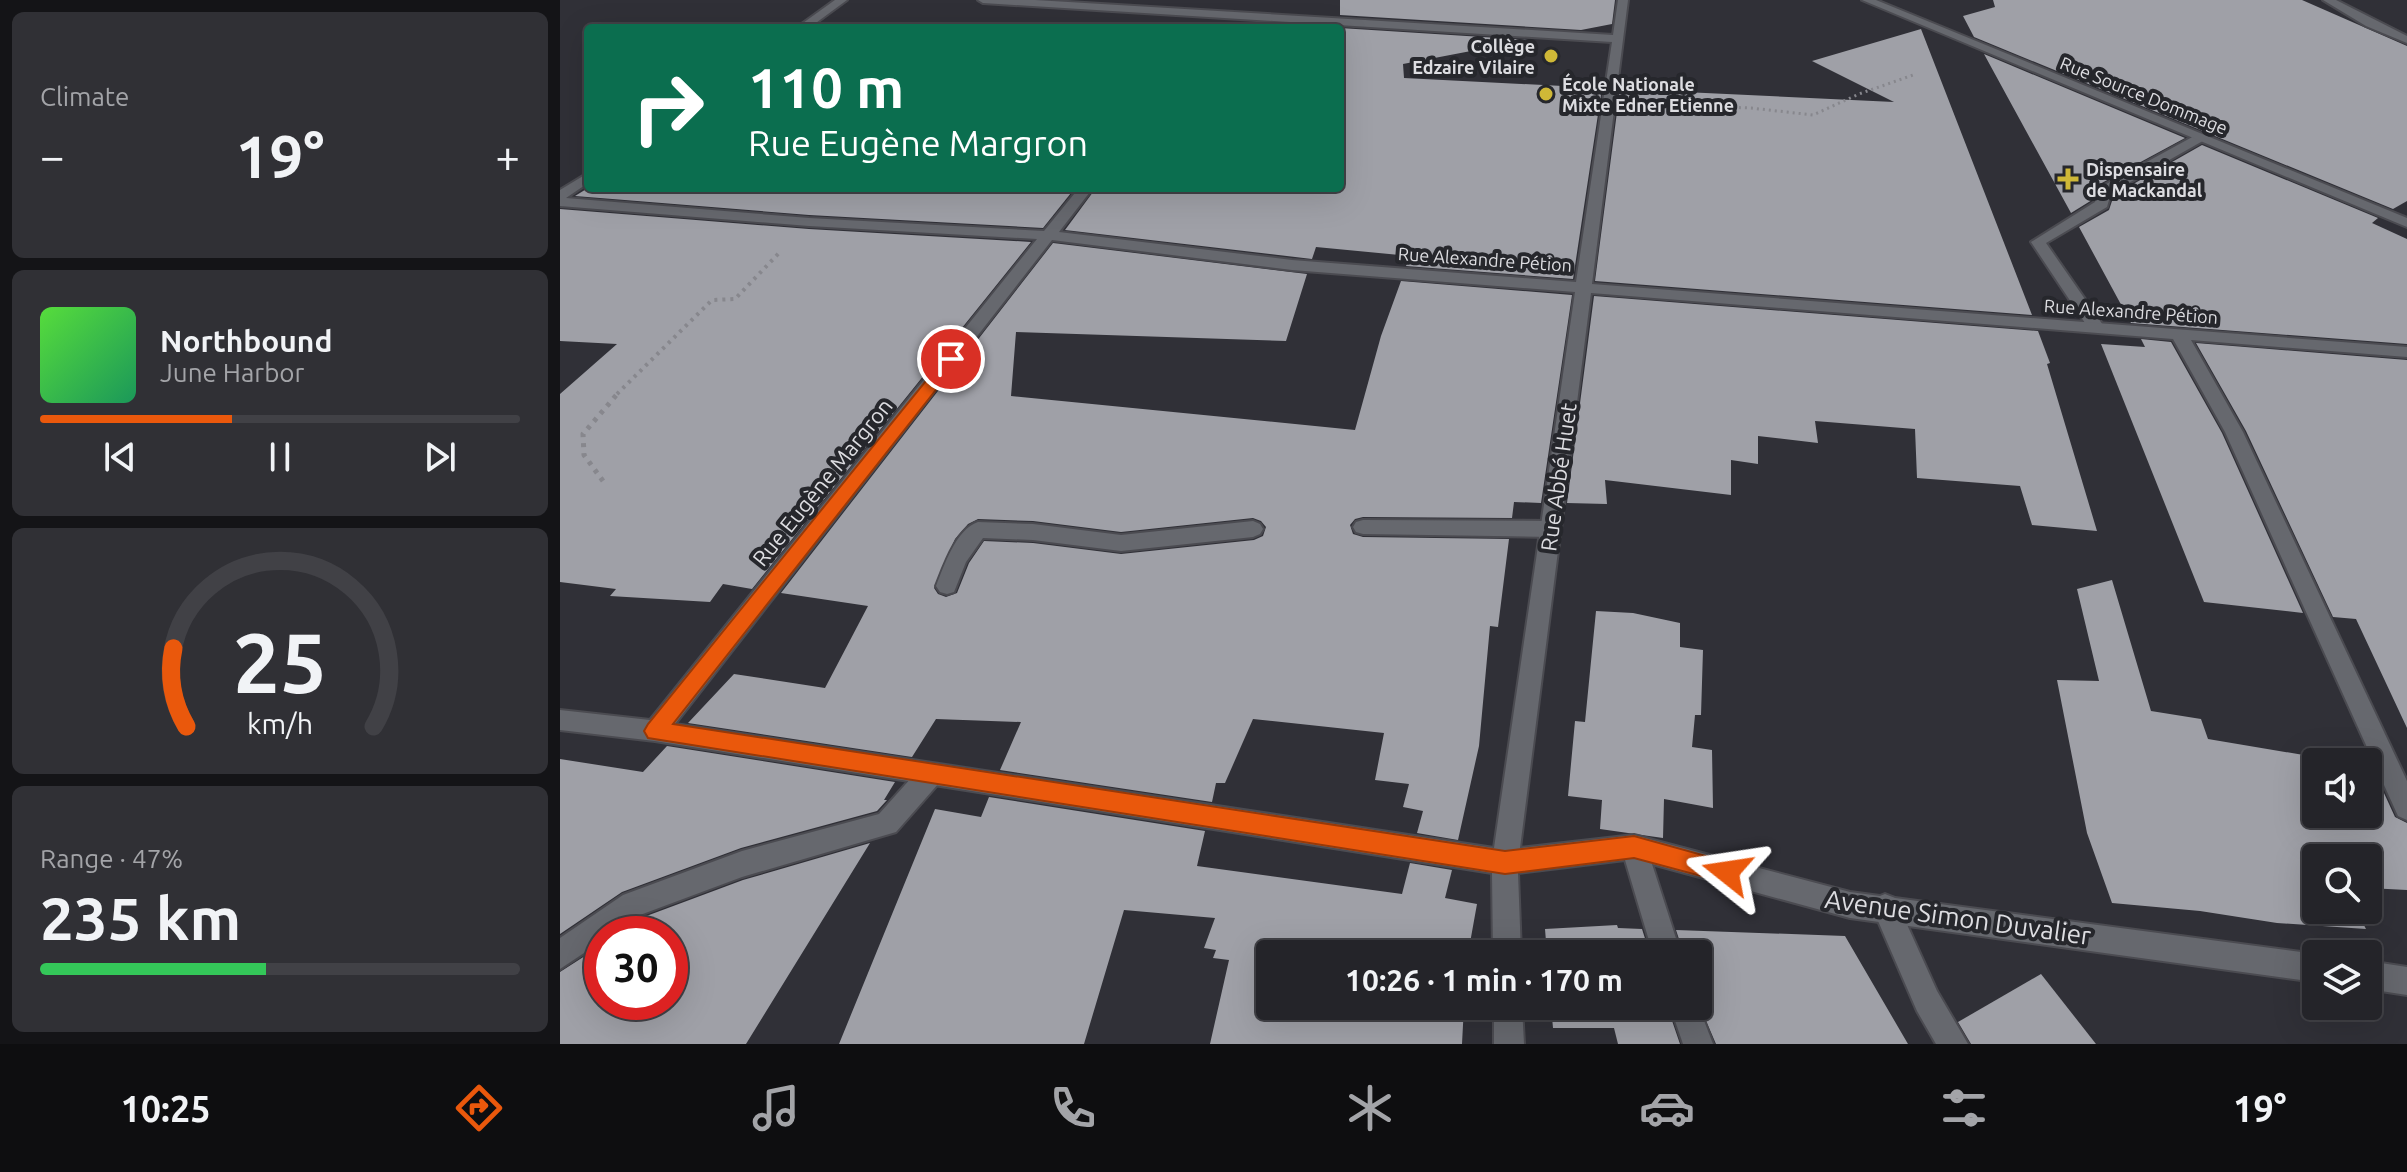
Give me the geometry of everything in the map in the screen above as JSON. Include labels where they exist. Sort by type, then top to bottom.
[{"type":"street","points":[[808,24],[842,0]]},
{"type":"street","points":[[983,0],[1615,39]]},
{"type":"street","points":[[1211,24],[1230,0]]},
{"type":"street","name":"Rue Abbé Huet","points":[[1507,940],[1505,862],[1615,39],[1623,0]]},
{"type":"street","name":"Rue Source Dommage","points":[[1867,0],[2407,223]]},
{"type":"street","points":[[2328,0],[2370,24],[2407,40]]},
{"type":"street","points":[[2097,328],[2038,242],[2102,204],[2104,191],[2201,138]]},
{"type":"street","points":[[560,196],[584,180]]},
{"type":"street","name":"Rue Eugène Margron","points":[[655,731],[1083,192]]},
{"type":"street","name":"Rue Alexandre Pétion","points":[[560,202],[809,222],[1050,235],[1292,265],[2407,352]]},
{"type":"street","points":[[2179,334],[2234,432],[2407,808]]},
{"type":"street","points":[[1363,527],[1551,529]]},
{"type":"street","points":[[947,586],[957,559],[978,530],[1033,532],[1121,543],[1253,529]]},
{"type":"street","name":"Avenue Simon Duvalier","points":[[560,720],[655,731],[1505,862],[1634,847],[1850,905],[1885,907],[2302,966]]},
{"type":"street","points":[[560,955],[623,908],[742,864],[887,824],[930,775]]},
{"type":"street","points":[[1634,847],[1663,940]]},
{"type":"street","points":[[1885,907],[1927,1001],[1953,1044]]},
{"type":"street","points":[[2382,977],[2407,981]]},
{"type":"street","points":[[1508,1020],[1509,1044]]},
{"type":"street","points":[[1689,1020],[1698,1044]]},
{"type":"path","points":[[1608,100],[1678,107],[1751,108],[1813,115],[1859,94],[1913,75]]},
{"type":"path","points":[[603,481],[584,455],[583,434],[621,389],[712,300],[735,299],[809,222]]},
{"type":"building","points":[[1340,0],[1615,0],[1612,24],[1581,30],[1340,15]]},
{"type":"building","points":[[1993,0],[2302,0],[2407,46],[2407,201],[2393,209],[1974,37],[1963,16],[1995,7]]},
{"type":"building","points":[[1344,28],[1529,40],[1403,64],[1404,78],[1602,88],[1573,279],[1406,266],[1410,256],[1316,247],[1312,259],[1065,230],[1093,192],[1344,192]]},
{"type":"building","points":[[1921,29],[2032,315],[1595,281],[1620,89],[1894,102],[1812,61]]},
{"type":"building","points":[[1984,54],[2185,138],[2098,185],[2092,200],[2071,213]]},
{"type":"building","points":[[2202,145],[2378,218],[2372,223],[2407,239],[2407,344],[2131,323],[2079,227],[2109,210],[2114,195]]},
{"type":"building","points":[[584,190],[1072,192],[1043,228],[809,215],[575,196]]},
{"type":"building","points":[[560,209],[809,229],[1031,242],[752,589],[723,584],[710,602],[610,596],[616,589],[560,582],[560,394],[617,344],[560,341]]},
{"type":"building","points":[[1053,243],[1307,274],[1286,341],[1016,332],[1011,396],[1355,430],[1381,336],[1401,281],[1572,295],[1541,503],[1514,502],[1512,518],[1363,517],[1355,519],[1350,525],[1353,534],[1363,537],[1509,539],[1498,627],[1490,626],[1479,746],[1458,840],[1417,833],[1423,811],[1403,807],[1409,784],[1375,780],[1384,733],[1253,719],[1225,783],[1216,783],[1212,802],[1000,770],[1021,722],[936,719],[912,757],[688,723],[734,674],[825,688],[868,606],[781,593]],"holes":[[[1253,518],[1266,527],[1263,536],[1254,540],[1121,554],[1033,543],[984,541],[969,563],[957,593],[946,597],[934,588],[955,539],[968,524],[978,519],[1033,521],[1121,532]]]},
{"type":"building","points":[[1594,296],[2038,331],[2050,363],[2047,364],[2097,531],[2032,525],[2020,486],[1917,478],[1915,429],[1815,421],[1818,443],[1758,436],[1758,464],[1731,460],[1731,495],[1605,480],[1607,504],[1567,503]]},
{"type":"building","points":[[2141,339],[2171,342],[2222,433],[2303,613],[2204,602],[2101,344],[2145,347]]},
{"type":"building","points":[[2196,343],[2407,360],[2407,728],[2356,619],[2333,617],[2246,431]]},
{"type":"building","points":[[2112,580],[2151,711],[2201,719],[2208,739],[2302,755],[2302,828],[2382,828],[2382,789],[2395,817],[2407,823],[2407,890],[2382,889],[2382,844],[2302,844],[2302,924],[2363,924],[2366,929],[2277,923],[2200,911],[2112,903],[2087,833],[2057,680],[2099,681],[2077,589]]},
{"type":"building","points":[[1596,611],[1633,613],[1680,623],[1680,647],[1703,650],[1701,715],[1695,715],[1692,747],[1712,750],[1713,808],[1664,799],[1663,838],[1600,829],[1602,800],[1568,796],[1575,721],[1585,722]]},
{"type":"building","points":[[667,746],[895,782],[884,800],[887,800],[877,811],[741,848],[622,892],[560,934],[560,759],[643,772]]},
{"type":"building","points":[[989,797],[1205,831],[1197,866],[1402,894],[1410,863],[1452,870],[1445,898],[1477,904],[1471,940],[1256,940],[1256,1020],[1463,1020],[1462,1044],[1210,1044],[1229,960],[1213,958],[1216,950],[1204,948],[1215,918],[1124,910],[1084,1044],[839,1044],[935,809],[981,817]]},
{"type":"building","points":[[870,843],[746,1044],[560,1044],[560,972],[584,957],[584,1020],[688,1020],[688,916],[646,916],[743,880]]},
{"type":"building","points":[[1617,925],[1618,928],[1642,929],[1646,940],[1546,940],[1545,929]]},
{"type":"building","points":[[1676,930],[1845,936],[1908,1044],[1716,1044],[1706,1020],[1712,1020],[1712,940],[1679,940]]},
{"type":"building","points":[[2041,974],[2096,1044],[1971,1044],[1958,1022]]},
{"type":"building","points":[[1552,1020],[1672,1020],[1680,1044],[1618,1044],[1614,1028],[1553,1028]]},
{"type":"place","name":"Collège Edzaire Vilaire","points":[[1551,56]]},
{"type":"place","name":"École Nationale Mixte Edner Etienne","points":[[1546,94]]},
{"type":"place","name":"Dispensaire de Mackandal","points":[[2068,179]]},
{"type":"route","points":[[951,359],[655,731],[1505,862],[1634,847],[1727,872]]}]
